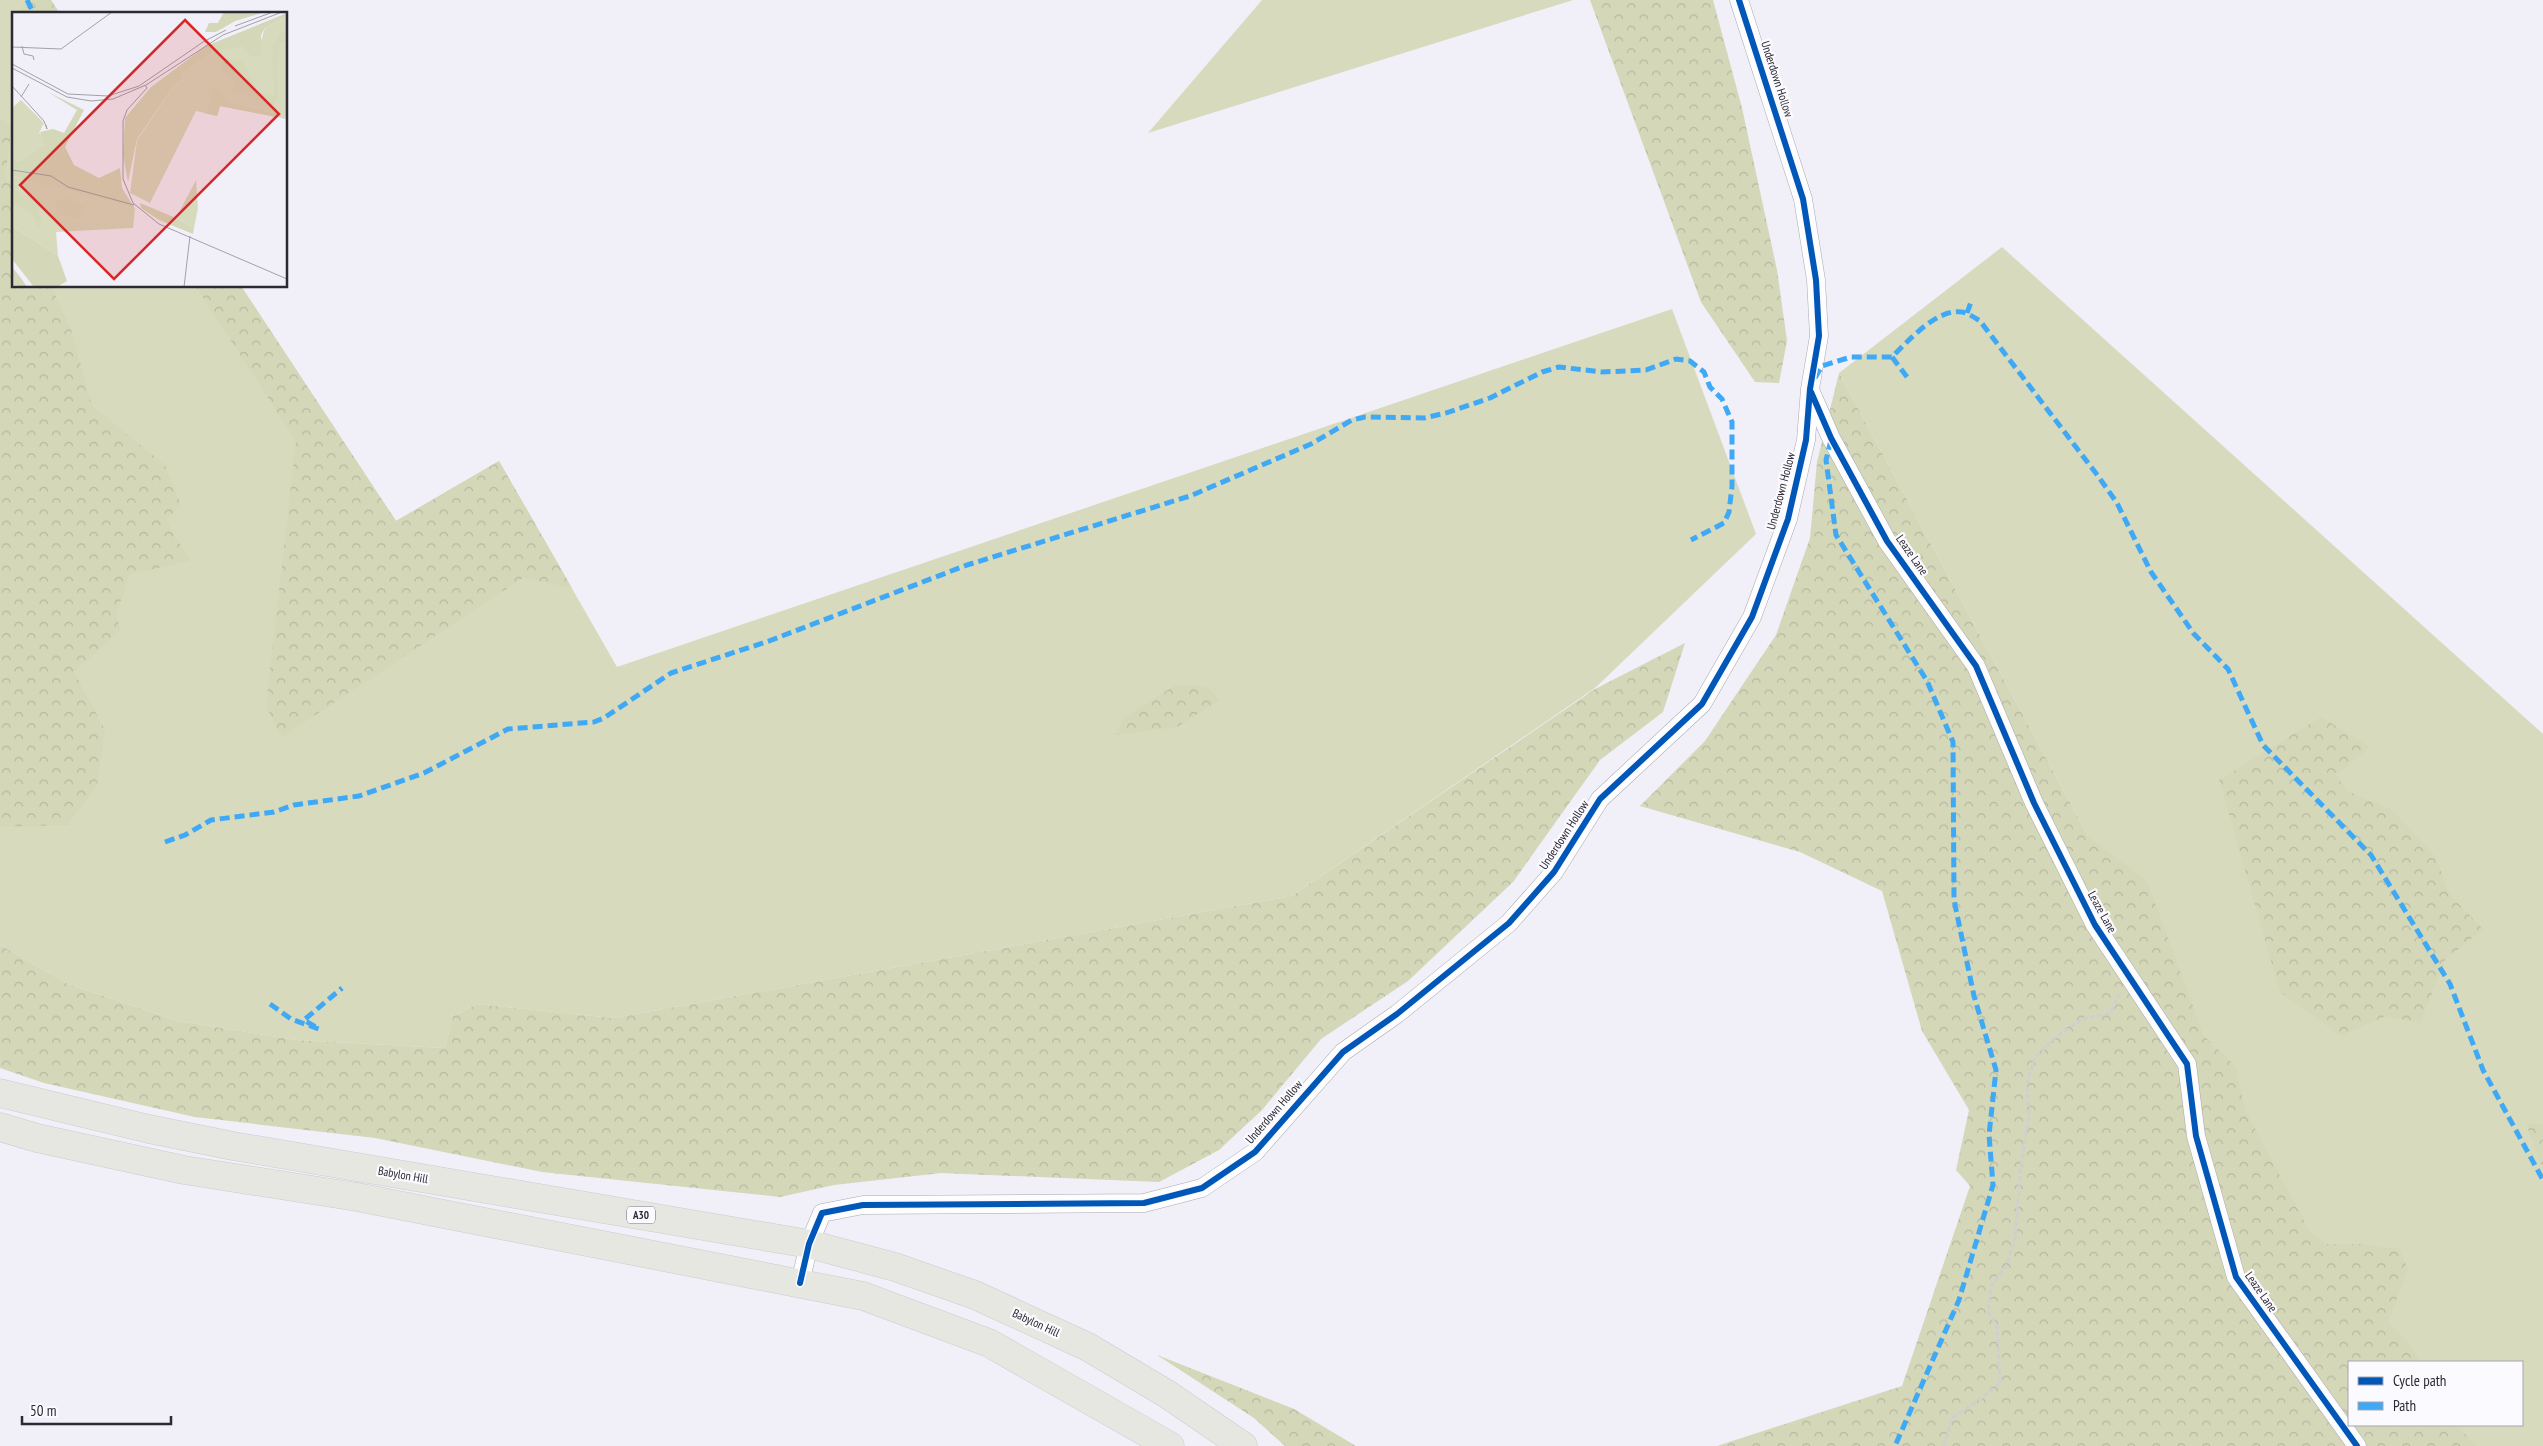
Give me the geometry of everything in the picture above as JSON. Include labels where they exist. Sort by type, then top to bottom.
[{"type":"main road","name":"Babylon Hill","points":[[0,1093],[149,1130],[809,1244],[894,1267],[976,1295],[1088,1347],[1168,1394],[1243,1446]]},
{"type":"main road","points":[[0,1127],[38,1138],[184,1170],[357,1197],[863,1296],[989,1343],[1170,1446]]},
{"type":"street","name":"Underdown Hollow","points":[[809,1244],[822,1213],[863,1205],[1144,1202],[1202,1188],[1255,1152],[1343,1052],[1397,1014],[1509,923],[1554,872],[1600,799],[1702,704],[1752,617],[1788,519],[1806,440],[1810,389],[1819,336],[1816,280],[1803,199],[1738,0]]},
{"type":"street","name":"Leaze Lane","points":[[1810,389],[1832,438],[1887,541],[1976,666],[2034,803],[2095,925],[2187,1064],[2196,1136],[2236,1277],[2357,1446]]},
{"type":"street","points":[[800,1283],[809,1244]]},
{"type":"path","points":[[1944,1446],[1952,1418],[1981,1399],[2000,1383],[1997,1326],[1988,1312],[1991,1286],[2006,1266],[2015,1238],[2021,1164],[2029,1114],[2027,1084],[2035,1057],[2056,1037],[2082,1019],[2110,1013],[2119,995],[2116,986]]},
{"type":"green space","points":[[0,0],[51,0],[59,12],[12,12],[12,288],[242,288],[396,521],[499,461],[617,667],[1672,309],[1756,534],[1595,688],[1292,896],[613,1018],[477,1004],[453,1016],[445,1048],[296,1040],[178,1021],[68,984],[0,945]]},
{"type":"green space","points":[[32,0],[51,0],[59,12],[17,12]]},
{"type":"green space","points":[[1262,0],[1573,0],[1148,133]]},
{"type":"green space","points":[[1590,0],[1713,0],[1742,108],[1777,270],[1787,341],[1779,383],[1755,382],[1701,302]]},
{"type":"green space","points":[[0,119],[12,126],[5,177],[12,186],[12,288],[52,288],[71,329],[92,406],[165,465],[181,505],[166,520],[190,561],[130,574],[116,615],[121,630],[74,672],[105,730],[97,786],[67,825],[0,827]]},
{"type":"green space","points":[[2002,247],[2543,734],[2543,1446],[2416,1446],[2406,1426],[2523,1426],[2523,1361],[2370,1361],[1839,373]]},
{"type":"green space","points":[[196,288],[242,288],[396,521],[499,461],[572,588],[523,578],[282,737],[266,706],[296,441]]},
{"type":"green space","points":[[1839,373],[2088,836],[2147,881],[2204,1036],[2236,1067],[2245,1110],[2310,1232],[2326,1244],[2364,1244],[2399,1249],[2408,1269],[2388,1323],[2404,1338],[2421,1361],[2348,1361],[2348,1426],[2457,1426],[2477,1446],[1717,1446],[1902,1386],[1970,1186],[1956,1170],[1969,1110],[1922,1031],[1882,891],[1800,852],[1640,806],[1705,741],[1776,635],[1810,538],[1817,462]]},
{"type":"green space","points":[[1685,643],[1663,712],[1600,760],[1513,882],[1408,981],[1321,1039],[1262,1110],[1219,1150],[1159,1182],[941,1173],[834,1185],[780,1197],[542,1172],[375,1138],[195,1117],[44,1083],[0,1068],[0,945],[68,984],[178,1021],[296,1040],[445,1048],[453,1016],[477,1004],[613,1018],[1292,896],[1595,689]]},
{"type":"green space","points":[[1174,686],[1206,686],[1220,700],[1177,727],[1115,735],[1123,718]]},
{"type":"green space","points":[[2321,717],[2370,747],[2336,775],[2347,791],[2391,809],[2435,856],[2450,895],[2483,929],[2445,960],[2420,1023],[2386,1016],[2341,1036],[2280,992],[2219,780]]},
{"type":"green space","points":[[2526,1124],[2543,1124],[2543,1170]]},
{"type":"green space","points":[[1157,1355],[1294,1409],[1356,1446],[1285,1446],[1254,1418]]},
{"type":"marked path","points":[[27,0],[33,12]]},
{"type":"marked path","points":[[1967,313],[1971,302]]},
{"type":"marked path","points":[[1815,378],[1822,366],[1851,357],[1892,357],[1924,327],[1943,315],[1952,312],[1962,312],[1980,321],[2117,503],[2151,572],[2194,634],[2228,669],[2263,745],[2371,855],[2450,984],[2483,1070],[2543,1180]]},
{"type":"marked path","points":[[1892,357],[1907,377]]},
{"type":"marked path","points":[[165,842],[185,835],[211,820],[274,812],[294,805],[359,796],[424,773],[508,729],[594,722],[604,718],[671,673],[769,641],[967,565],[1190,496],[1311,444],[1352,420],[1365,417],[1424,418],[1446,413],[1490,398],[1542,372],[1559,367],[1602,372],[1646,370],[1676,359],[1690,361],[1704,372],[1710,387],[1722,399],[1732,422],[1732,486],[1729,512],[1724,523],[1691,540]]},
{"type":"marked path","points":[[1831,440],[1826,460],[1836,535],[1927,681],[1953,742],[1954,900],[1974,996],[1996,1070],[1989,1135],[1993,1185],[1959,1300],[1895,1446]]},
{"type":"marked path","points":[[270,1004],[291,1019],[319,1029],[304,1020],[342,988]]},
{"type":"cycle path","points":[[800,1283],[809,1244],[822,1213],[863,1205],[1144,1203],[1202,1188],[1255,1152],[1343,1052],[1397,1014],[1509,923],[1554,872],[1600,799],[1702,704],[1752,617],[1788,519],[1806,440],[1810,389],[1819,336],[1816,280],[1803,199],[1739,0]]},
{"type":"cycle path","points":[[1811,392],[1831,438],[1887,541],[1976,666],[2034,803],[2095,925],[2187,1064],[2196,1136],[2236,1277],[2357,1446]]}]
